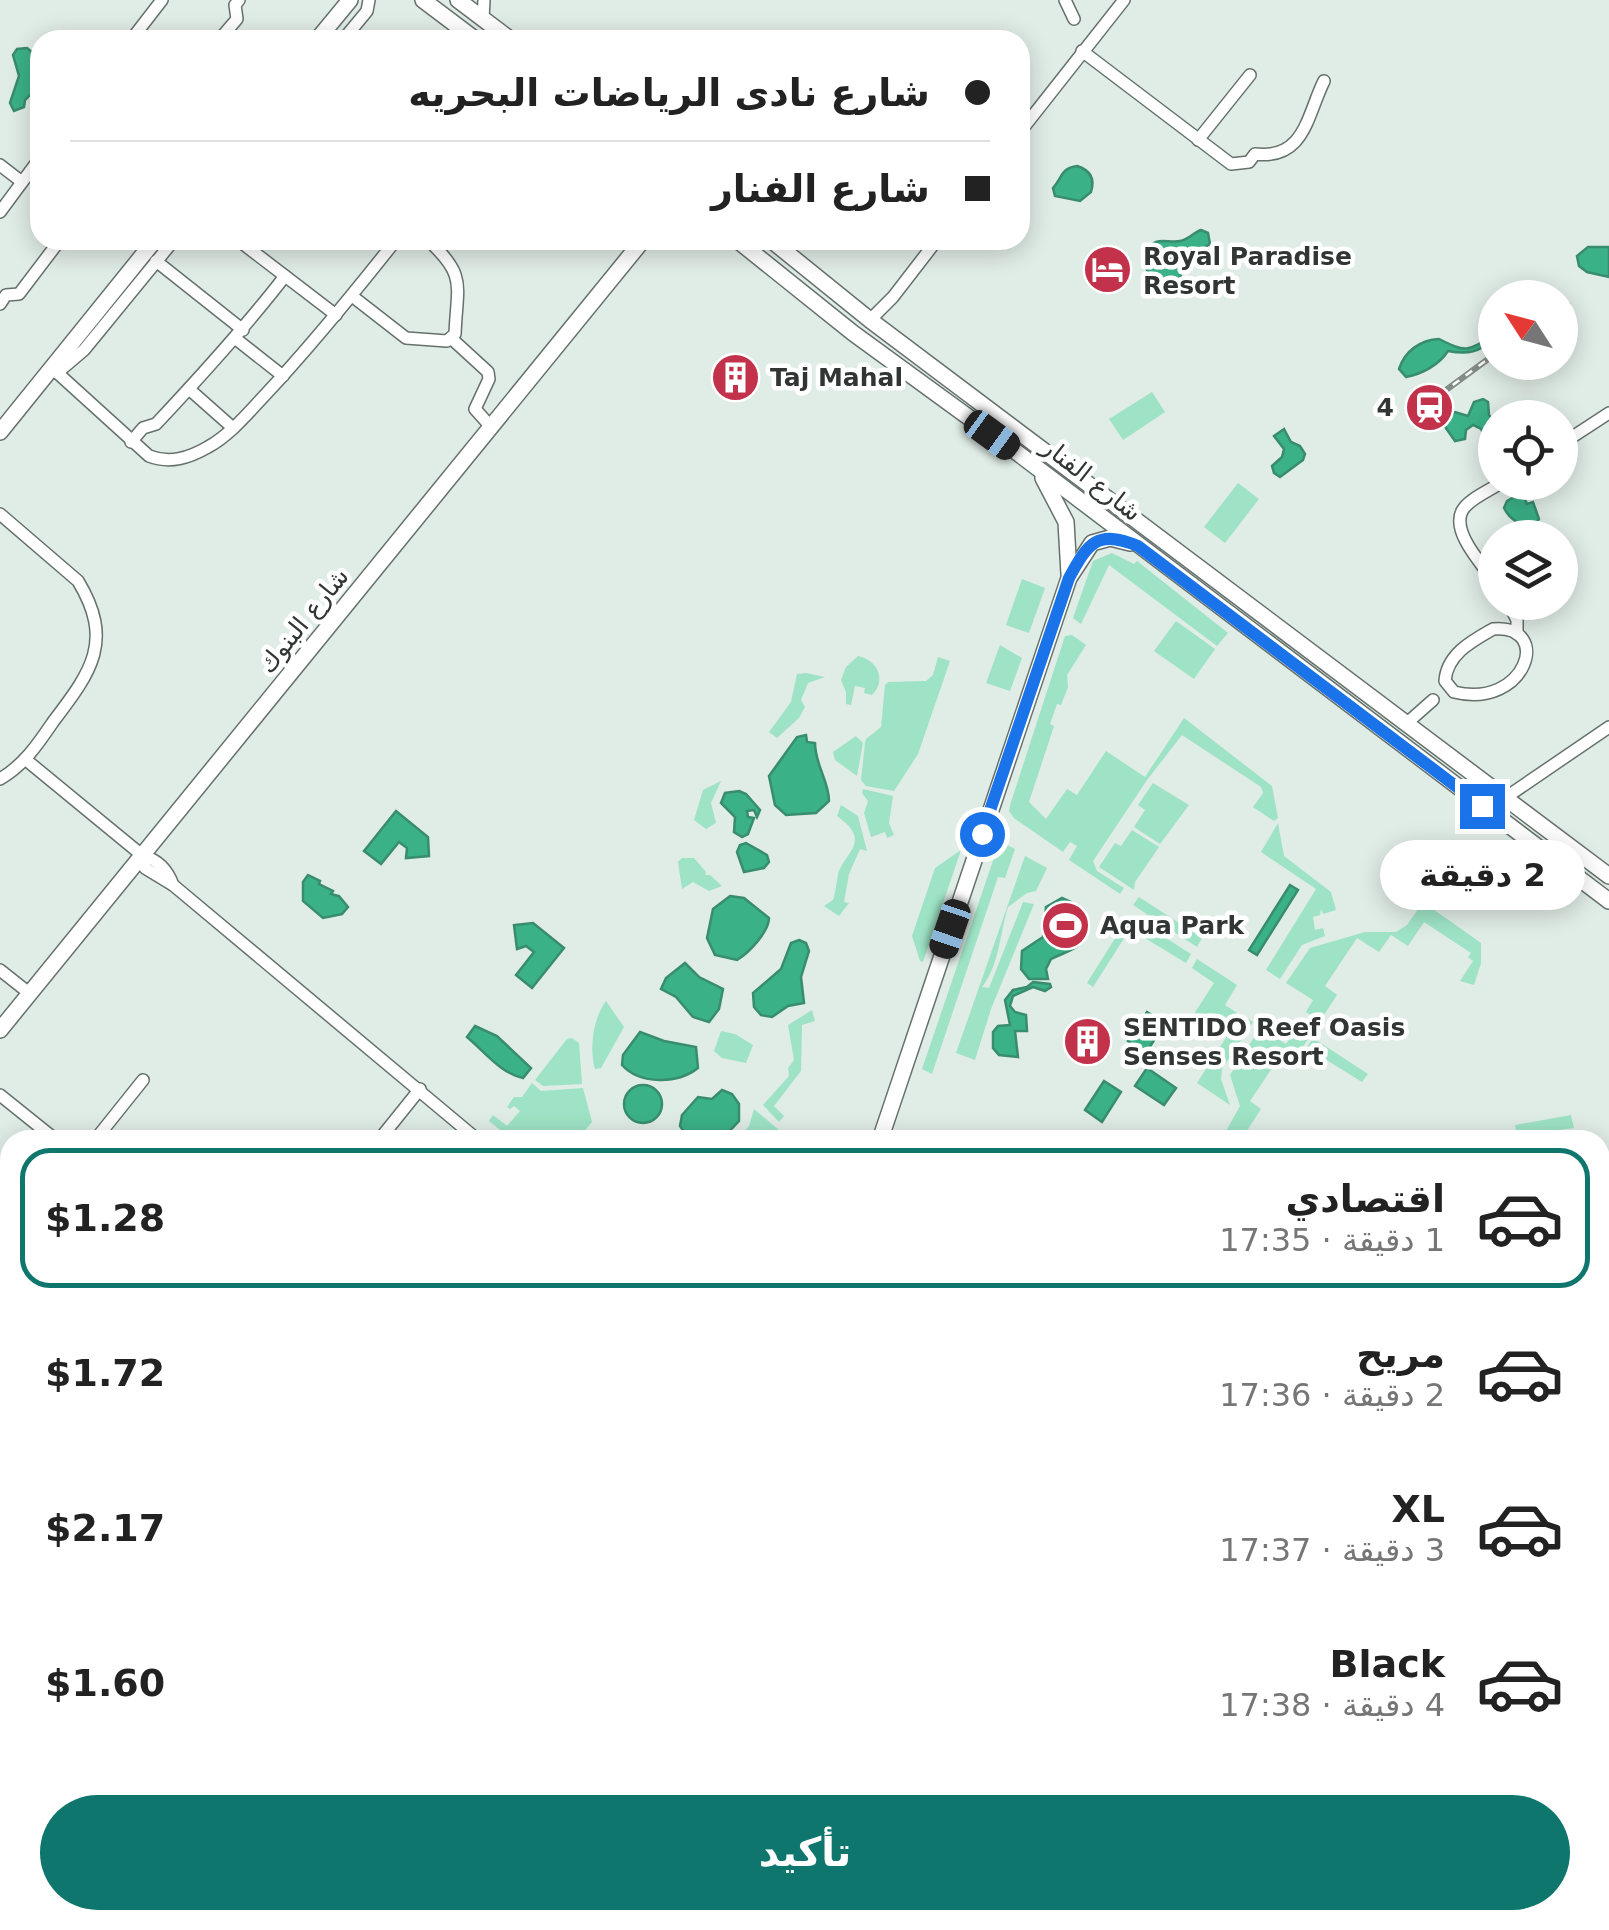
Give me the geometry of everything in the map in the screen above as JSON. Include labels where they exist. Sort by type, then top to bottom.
[{"type":"main road","points":[[325,30],[350,0]]},
{"type":"main road","points":[[423,0],[463,30]]},
{"type":"main road","points":[[458,0],[497,30]]},
{"type":"main road","points":[[0,432],[156,250]]},
{"type":"main road","name":"شارع البنوك","points":[[0,1030],[635,250]]},
{"type":"main road","name":"شارع الفنار","points":[[749,250],[853,333],[1609,901]]},
{"type":"main road","name":"شارع الفنار","points":[[783,250],[870,320],[1609,876]]},
{"type":"main road","points":[[853,333],[870,320]]},
{"type":"main road","points":[[885,357],[887,345],[898,340]]},
{"type":"main road","points":[[1036,468],[1066,522],[1069,578]]},
{"type":"main road","points":[[883,1130],[1069,578],[1087,548],[1097,540],[1116,538],[1138,546]]},
{"type":"street","points":[[139,30],[162,0]]},
{"type":"street","points":[[228,30],[236,20],[235,5],[239,0]]},
{"type":"street","points":[[351,30],[369,0]]},
{"type":"street","points":[[483,19],[484,0]]},
{"type":"street","points":[[1065,0],[1074,19]]},
{"type":"street","points":[[1030,119],[1124,0]]},
{"type":"street","points":[[1082,51],[1231,164],[1250,162],[1255,154],[1276,156],[1287,150],[1313,115],[1312,104],[1324,81]]},
{"type":"street","points":[[1198,140],[1250,75]]},
{"type":"street","points":[[0,165],[22,182]]},
{"type":"street","points":[[2,205],[30,171]]},
{"type":"street","points":[[0,304],[6,295],[19,294],[52,250]]},
{"type":"street","points":[[156,250],[283,376]]},
{"type":"street","points":[[251,250],[336,315]]},
{"type":"street","points":[[55,371],[149,456],[169,461],[212,446],[283,376],[388,250]]},
{"type":"street","points":[[352,296],[406,338],[447,342],[455,334],[457,277],[450,260],[439,250]]},
{"type":"street","points":[[870,320],[929,250]]},
{"type":"street","points":[[131,442],[143,428],[156,424],[240,334],[285,276]]},
{"type":"street","points":[[452,339],[488,372],[490,379],[475,409],[492,428]]},
{"type":"street","points":[[188,389],[233,428]]},
{"type":"street","points":[[1578,433],[1609,413]]},
{"type":"street","points":[[1478,498],[1465,507],[1461,516],[1464,536],[1478,557]]},
{"type":"street","points":[[0,514],[78,581],[96,637],[88,676],[25,759],[0,779]]},
{"type":"street","points":[[1517,634],[1518,620]]},
{"type":"street","points":[[1407,723],[1441,693],[1447,669],[1465,646],[1493,629],[1503,628],[1523,641],[1527,658],[1516,679],[1498,690],[1478,695],[1441,693]]},
{"type":"street","points":[[1505,798],[1609,727]]},
{"type":"street","points":[[25,759],[143,856],[144,867],[174,885],[467,1130]]},
{"type":"street","points":[[0,970],[29,993]]},
{"type":"street","points":[[103,1130],[144,1080]]},
{"type":"street","points":[[387,1130],[420,1089]]},
{"type":"street","points":[[0,1095],[44,1130]]},
{"type":"shaded area","points":[[17,49],[30,51],[30,95],[24,107],[14,111],[10,103],[19,76],[13,55]]},
{"type":"shaded area","points":[[1077,166],[1090,176],[1091,192],[1080,201],[1055,196],[1053,188],[1062,174]]},
{"type":"shaded area","points":[[1201,230],[1208,233],[1210,244],[1192,254],[1181,274],[1179,289],[1167,292],[1146,268],[1143,254],[1156,242],[1183,240]]},
{"type":"shaded area","points":[[1588,247],[1609,247],[1609,277],[1579,266],[1577,256]]},
{"type":"shaded area","points":[[1439,339],[1467,348],[1478,344],[1478,350],[1448,351],[1435,365],[1418,374],[1406,377],[1399,369],[1409,352],[1426,342]]},
{"type":"shaded area","points":[[1152,392],[1165,412],[1123,440],[1109,419]]},
{"type":"shaded area","points":[[1478,401],[1478,428],[1473,425],[1466,430],[1465,439],[1455,441],[1439,418],[1455,412],[1468,416]]},
{"type":"shaded area","points":[[1284,429],[1291,442],[1305,454],[1303,460],[1280,477],[1272,466],[1284,449],[1274,436]]},
{"type":"shaded area","points":[[1238,483],[1259,499],[1225,543],[1204,527]]},
{"type":"shaded area","points":[[1507,501],[1533,502],[1539,519],[1513,519],[1504,508]]},
{"type":"shaded area","points":[[1112,553],[1134,564],[1137,561],[1228,633],[1217,646],[1109,565],[1081,624],[1073,618],[1093,561]]},
{"type":"shaded area","points":[[1022,579],[1045,588],[1029,633],[1006,625]]},
{"type":"shaded area","points":[[1176,621],[1215,649],[1194,679],[1154,651]]},
{"type":"shaded area","points":[[1072,635],[1086,645],[1067,675],[1068,687],[1050,724],[1054,726],[1029,802],[1046,819],[1067,789],[1077,795],[1106,751],[1145,777],[1184,718],[1272,786],[1278,818],[1274,821],[1253,807],[1263,793],[1261,787],[1182,735],[1093,861],[1097,871],[1124,888],[1120,894],[1069,860],[1077,846],[1070,842],[1063,852],[1014,818],[1009,811],[1011,802],[1065,636]]},
{"type":"shaded area","points":[[1000,645],[1022,658],[1010,691],[986,683]]},
{"type":"shaded area","points":[[858,656],[875,666],[879,684],[872,695],[855,686],[851,705],[846,704],[841,680],[846,667]]},
{"type":"shaded area","points":[[938,657],[950,661],[918,754],[894,791],[866,786],[861,780],[865,743],[881,727],[885,685],[926,681],[933,675]]},
{"type":"shaded area","points":[[797,674],[825,677],[808,683],[801,700],[805,707],[799,718],[777,738],[769,732],[791,702]]},
{"type":"shaded area","points":[[806,735],[807,742],[815,743],[829,801],[816,813],[786,815],[775,805],[769,776],[797,737]]},
{"type":"shaded area","points":[[856,736],[863,743],[857,776],[835,760],[833,752]]},
{"type":"shaded area","points":[[721,781],[711,803],[716,823],[706,829],[694,820],[703,790]]},
{"type":"shaded area","points":[[1153,783],[1189,805],[1160,844],[1134,827],[1145,810],[1138,805]]},
{"type":"shaded area","points":[[863,789],[893,796],[889,823],[894,835],[887,838],[885,832],[871,837]]},
{"type":"shaded area","points":[[739,791],[760,810],[757,817],[754,810],[747,811],[748,817],[754,818],[748,834],[742,837],[734,832],[735,817],[721,803],[725,793]]},
{"type":"shaded area","points":[[841,805],[858,816],[867,851],[860,849],[849,874],[844,902],[849,903],[839,916],[824,906],[833,900],[838,875],[855,840],[848,825],[837,816]]},
{"type":"shaded area","points":[[396,811],[428,837],[429,856],[406,858],[407,848],[399,842],[381,864],[364,851]]},
{"type":"shaded area","points":[[1278,823],[1284,856],[1331,892],[1336,910],[1323,914],[1321,909],[1320,915],[1313,917],[1315,930],[1323,928],[1325,936],[1302,945],[1280,979],[1266,970],[1316,889],[1261,852]]},
{"type":"shaded area","points":[[1132,830],[1159,847],[1135,882],[1134,890],[1099,867],[1115,843],[1121,846]]},
{"type":"shaded area","points":[[746,843],[767,855],[769,862],[764,868],[744,872],[737,852]]},
{"type":"shaded area","points":[[1005,844],[1015,849],[1005,878],[998,877],[932,1074],[922,1069],[998,846]]},
{"type":"shaded area","points":[[961,850],[923,962],[920,961],[912,936],[935,868]]},
{"type":"shaded area","points":[[1025,856],[1047,868],[1036,891],[1008,907],[996,959],[982,987],[989,988],[1023,902],[1034,904],[991,1009],[975,1060],[956,1053]]},
{"type":"shaded area","points":[[694,858],[705,875],[722,886],[709,891],[693,882],[682,889],[678,862]]},
{"type":"shaded area","points":[[308,875],[339,896],[348,907],[342,914],[323,918],[303,901],[303,882]]},
{"type":"shaded area","points":[[1290,885],[1298,890],[1257,955],[1249,950]]},
{"type":"shaded area","points":[[730,896],[744,898],[769,918],[758,941],[737,960],[715,955],[707,938],[713,909]]},
{"type":"shaded area","points":[[1139,897],[1202,938],[1197,947],[1133,905]]},
{"type":"shaded area","name":"Aqua Park","points":[[1062,898],[1071,902],[1087,923],[1084,938],[1076,947],[1051,959],[1046,969],[1048,979],[1029,979],[1021,969],[1022,951],[1043,937],[1046,907]]},
{"type":"shaded area","points":[[1423,902],[1481,943],[1481,963],[1474,985],[1460,981],[1473,961],[1468,957],[1471,953],[1424,922],[1408,946],[1391,935],[1379,952],[1357,938],[1325,986],[1337,995],[1320,1021],[1306,1012],[1313,1000],[1286,983],[1310,948],[1365,932],[1396,932],[1407,925]]},
{"type":"shaded area","points":[[1136,919],[1191,954],[1186,963],[1130,929],[1093,987],[1087,983],[1119,932]]},
{"type":"shaded area","points":[[533,923],[564,948],[532,988],[516,975],[534,952],[526,946],[517,949],[514,925]]},
{"type":"shaded area","points":[[791,943],[806,943],[809,951],[801,977],[804,1003],[788,1006],[772,1017],[761,1015],[754,1007],[753,993],[781,969]]},
{"type":"shaded area","points":[[1197,959],[1237,985],[1225,1005],[1237,1013],[1221,1037],[1192,1017],[1214,983],[1192,968]]},
{"type":"shaded area","points":[[685,963],[699,977],[723,989],[719,1009],[709,1022],[693,1017],[676,997],[661,989],[666,978]]},
{"type":"shaded area","name":"Aqua Park","points":[[1033,982],[1051,987],[1045,991],[1033,987],[1013,996],[1010,1006],[1026,1015],[1027,1031],[1015,1031],[1018,1057],[999,1055],[993,1048],[993,1032],[998,1026],[1010,1025],[1005,1000],[1013,990]]},
{"type":"shaded area","points":[[606,1001],[624,1027],[601,1068],[595,1069],[593,1034]]},
{"type":"shaded area","points":[[812,1010],[815,1021],[802,1025],[801,1071],[774,1106],[784,1116],[779,1122],[763,1105],[789,1076],[788,1068],[794,1060],[788,1025]]},
{"type":"shaded area","points":[[1147,1012],[1165,1023],[1146,1053],[1128,1041]]},
{"type":"shaded area","points":[[1241,1014],[1253,1022],[1222,1069],[1221,1079],[1230,1105],[1197,1083]]},
{"type":"shaded area","points":[[475,1026],[497,1036],[531,1068],[523,1078],[500,1067],[467,1037]]},
{"type":"shaded area","points":[[1260,1028],[1286,1044],[1295,1031],[1308,1039],[1295,1059],[1283,1052],[1250,1101],[1261,1109],[1247,1130],[1227,1130],[1240,1106],[1230,1075]]},
{"type":"shaded area","points":[[721,1031],[753,1045],[746,1063],[722,1058],[714,1051]]},
{"type":"shaded area","points":[[640,1032],[696,1047],[698,1068],[680,1077],[659,1080],[630,1072],[622,1065],[623,1055]]},
{"type":"shaded area","points":[[1313,1038],[1368,1074],[1362,1082],[1312,1051],[1303,1064],[1298,1061]]},
{"type":"shaded area","points":[[567,1039],[579,1043],[582,1084],[543,1086],[535,1080]]},
{"type":"shaded area","points":[[1147,1068],[1176,1088],[1164,1105],[1135,1086]]},
{"type":"shaded area","points":[[1104,1081],[1121,1092],[1102,1122],[1085,1110]]},
{"type":"shaded area","points":[[532,1083],[541,1091],[583,1088],[592,1122],[585,1130],[500,1130],[489,1121],[493,1115],[507,1126],[520,1111],[514,1106],[507,1107],[514,1097],[522,1097]]},
{"type":"shaded area","points":[[643,1085],[657,1090],[662,1104],[657,1118],[643,1123],[629,1118],[624,1104],[629,1090]]},
{"type":"shaded area","points":[[722,1090],[732,1094],[739,1104],[739,1121],[730,1130],[683,1130],[682,1115],[698,1097],[712,1099]]},
{"type":"shaded area","points":[[754,1109],[779,1130],[746,1130]]},
{"type":"shaded area","points":[[1571,1115],[1574,1128],[1516,1130],[1515,1125]]},
{"type":"railway","points":[[1427,404],[1478,366]]},
{"type":"place","name":"Royal Paradise Resort","points":[[1108,270]]},
{"type":"place","name":"Taj Mahal","points":[[735,377]]},
{"type":"place","name":"4","points":[[1429,407]]},
{"type":"place","name":"Aqua Park","points":[[1065,925]]},
{"type":"place","name":"SENTIDO Reef Oasis Senses Resort","points":[[1088,1041]]},
{"type":"route","points":[[982,834],[1069,578],[1092,543],[1110,538],[1138,546],[1482,806]]}]
